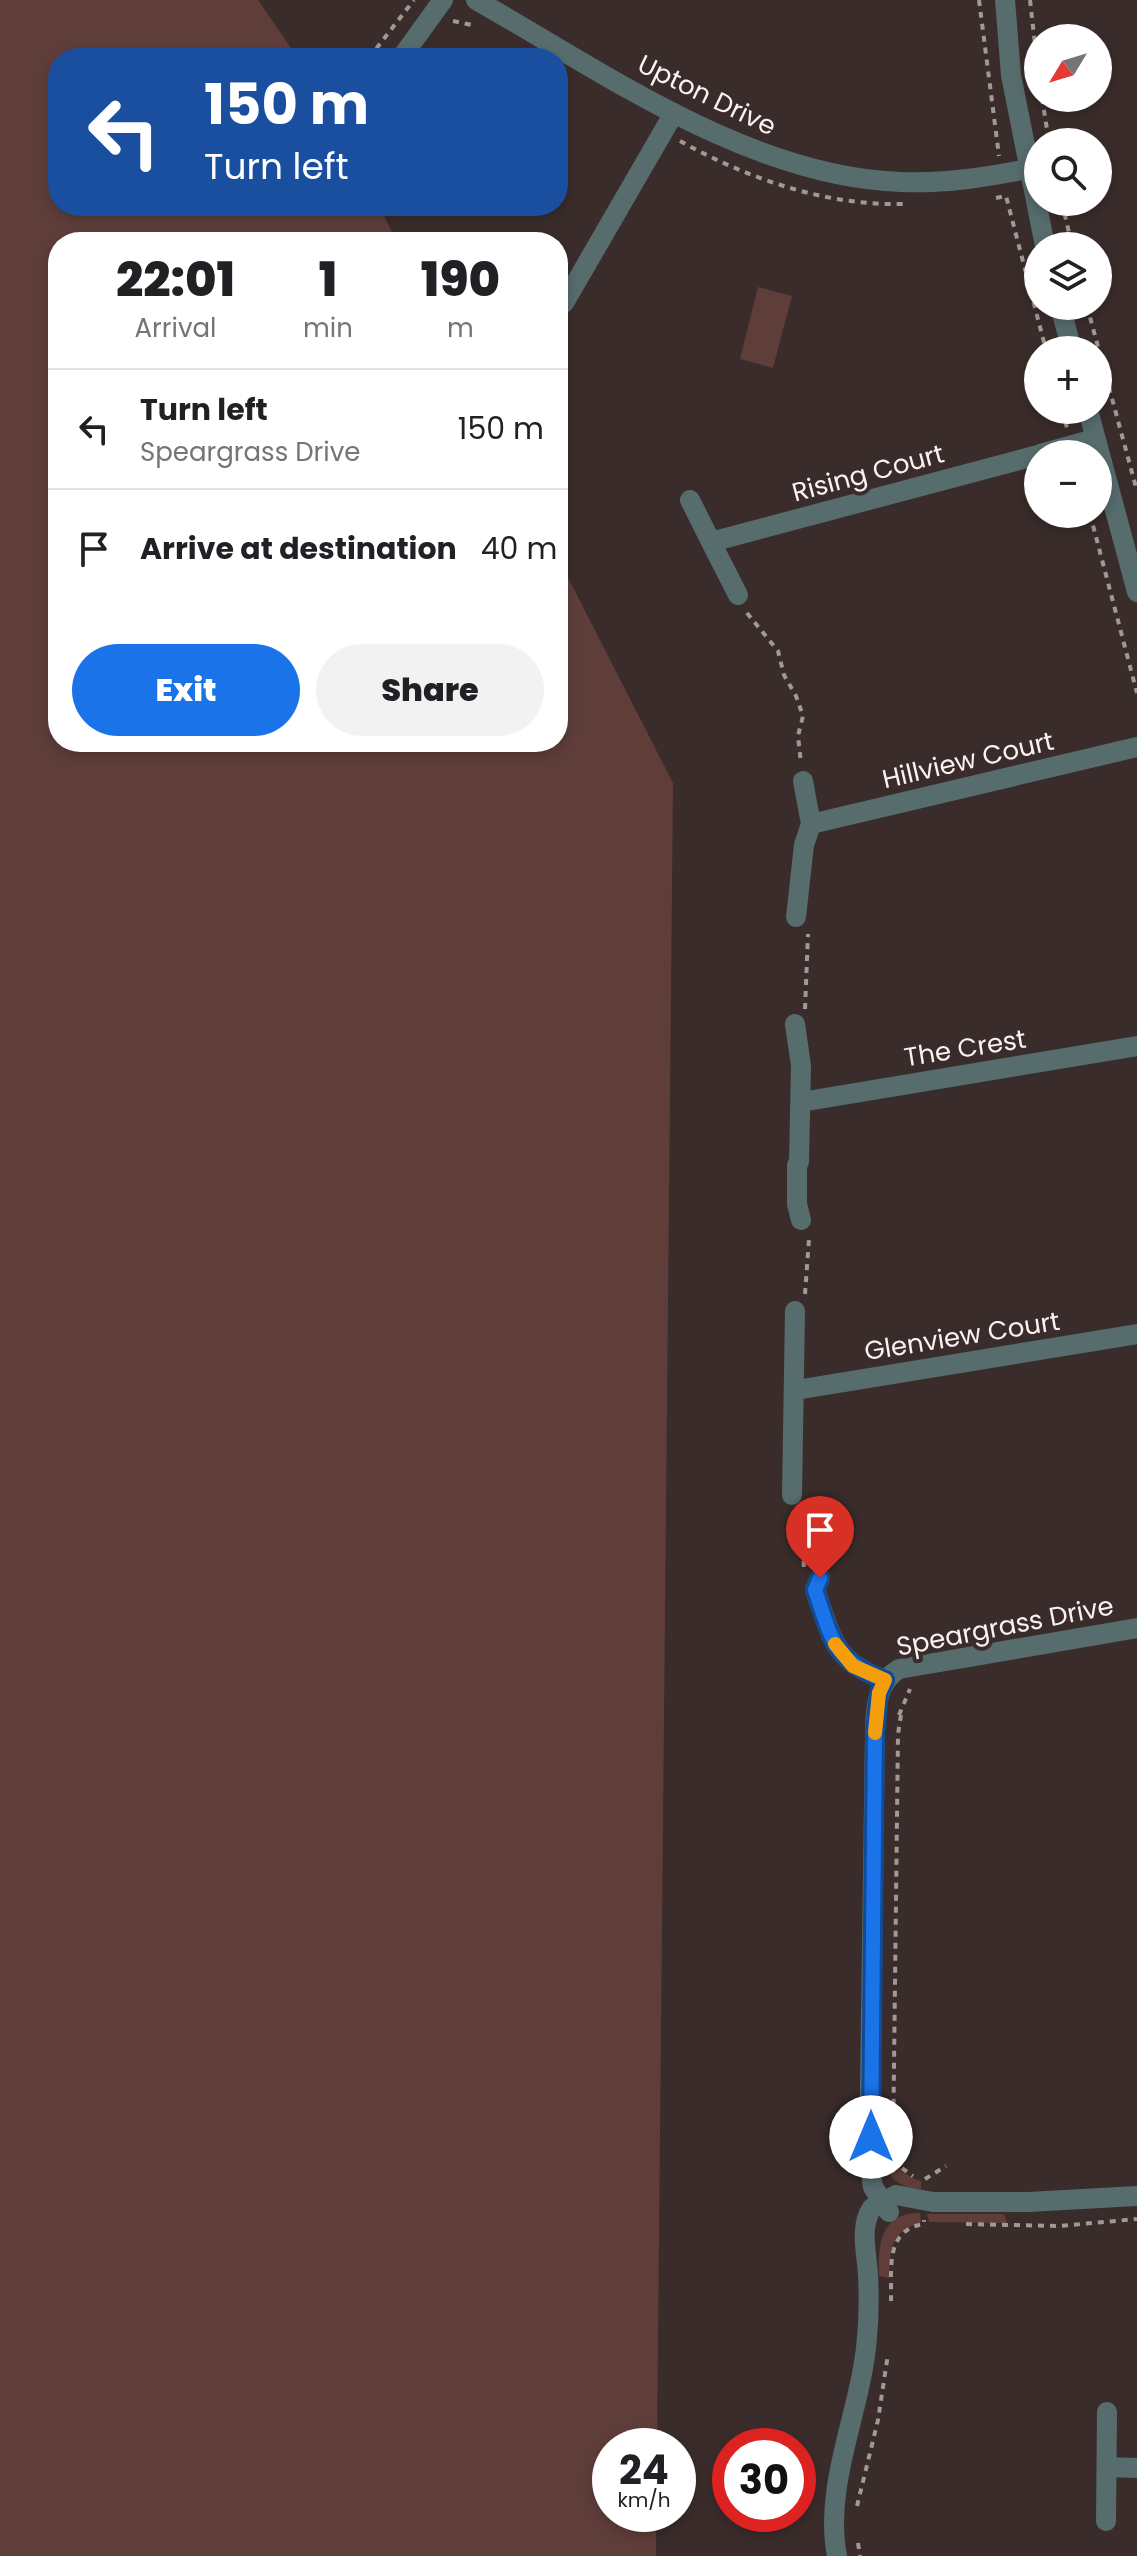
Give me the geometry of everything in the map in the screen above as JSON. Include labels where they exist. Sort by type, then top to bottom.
[{"type":"street","name":"Upton Drive","points":[[476,0],[552,48]]},
{"type":"street","points":[[1005,0],[1011,75],[1024,147]]},
{"type":"street","points":[[408,48],[440,6]]},
{"type":"street","name":"Upton Drive","points":[[568,58],[669,122],[757,153],[842,176],[902,183],[1024,170]]},
{"type":"street","points":[[568,296],[669,122]]},
{"type":"street","points":[[1091,424],[1137,592]]},
{"type":"street","name":"Rising Court","points":[[711,542],[1024,458]]},
{"type":"street","points":[[690,500],[738,595]]},
{"type":"street","name":"Hillview Court","points":[[811,824],[1137,747]]},
{"type":"street","points":[[799,923],[804,845],[811,824],[803,781]]},
{"type":"street","points":[[795,1019],[801,1102],[797,1204],[802,1224]]},
{"type":"street","name":"The Crest","points":[[801,1102],[1137,1046]]},
{"type":"street","points":[[791,1497],[796,1390],[794,1308]]},
{"type":"street","name":"Glenview Court","points":[[796,1390],[1137,1334]]},
{"type":"street","name":"Speargrass Drive","points":[[810,1587],[840,1652],[853,1666],[885,1680]]},
{"type":"street","name":"Speargrass Drive","points":[[886,2204],[871,2137],[876,1708],[885,1680],[899,1669],[910,1666],[1137,1628]]},
{"type":"street","points":[[837,2556],[834,2508],[860,2391],[867,2337],[869,2275],[877,2227],[886,2204],[926,2196],[1067,2202],[1137,2196]]},
{"type":"street","points":[[1106,2521],[1107,2412]]},
{"type":"street","points":[[1108,2467],[1137,2468]]},
{"type":"path","points":[[377,48],[414,0]]},
{"type":"path","points":[[979,0],[1006,196],[1042,336]]},
{"type":"path","points":[[1030,0],[1033,24]]},
{"type":"path","points":[[440,6],[449,20],[472,24],[487,31]]},
{"type":"path","points":[[669,122],[714,160],[763,181],[836,198],[911,204]]},
{"type":"path","points":[[993,198],[1006,196]]},
{"type":"path","points":[[1091,320],[1137,491]]},
{"type":"path","points":[[1094,528],[1137,693]]},
{"type":"path","points":[[738,595],[750,619],[778,651],[784,675],[803,716],[798,736],[803,781]]},
{"type":"path","points":[[795,1019],[799,923]]},
{"type":"path","points":[[794,1308],[810,1255],[808,1232],[802,1224]]},
{"type":"path","points":[[791,1497],[810,1587]]},
{"type":"path","points":[[924,1686],[908,1689],[898,1734],[893,2149],[899,2166],[926,2196]]},
{"type":"path","points":[[876,1708],[901,1715]]},
{"type":"path","points":[[891,2310],[893,2246],[907,2230],[924,2224],[926,2196],[946,2166]]},
{"type":"path","points":[[857,2518],[857,2506],[878,2420],[889,2340]]},
{"type":"path","points":[[857,2531],[860,2556]]},
{"type":"shaded area","points":[[0,0],[258,0],[291,48],[48,48],[48,216],[384,216],[392,232],[48,232],[48,752],[568,752],[568,578],[673,783],[657,2428],[592,2428],[592,2532],[656,2532],[656,2556],[0,2556]]},
{"type":"shaded area","points":[[758,287],[792,296],[773,368],[740,359]]},
{"type":"shaded area","points":[[879,2130],[891,2134],[897,2164],[906,2174],[921,2181],[921,2189],[899,2183],[887,2170]]},
{"type":"shaded area","points":[[920,2213],[921,2222],[903,2231],[894,2243],[889,2278],[879,2276],[884,2232],[897,2218]]},
{"type":"shaded area","points":[[927,2214],[1004,2214],[1007,2223],[929,2222]]},
{"type":"slow traffic","points":[[835,1644],[853,1666],[885,1680],[876,1708],[875,1733]]},
{"type":"route","points":[[820,1578],[815,1590],[840,1652],[853,1666],[885,1680],[876,1708],[875,1732],[871,2137]]}]
